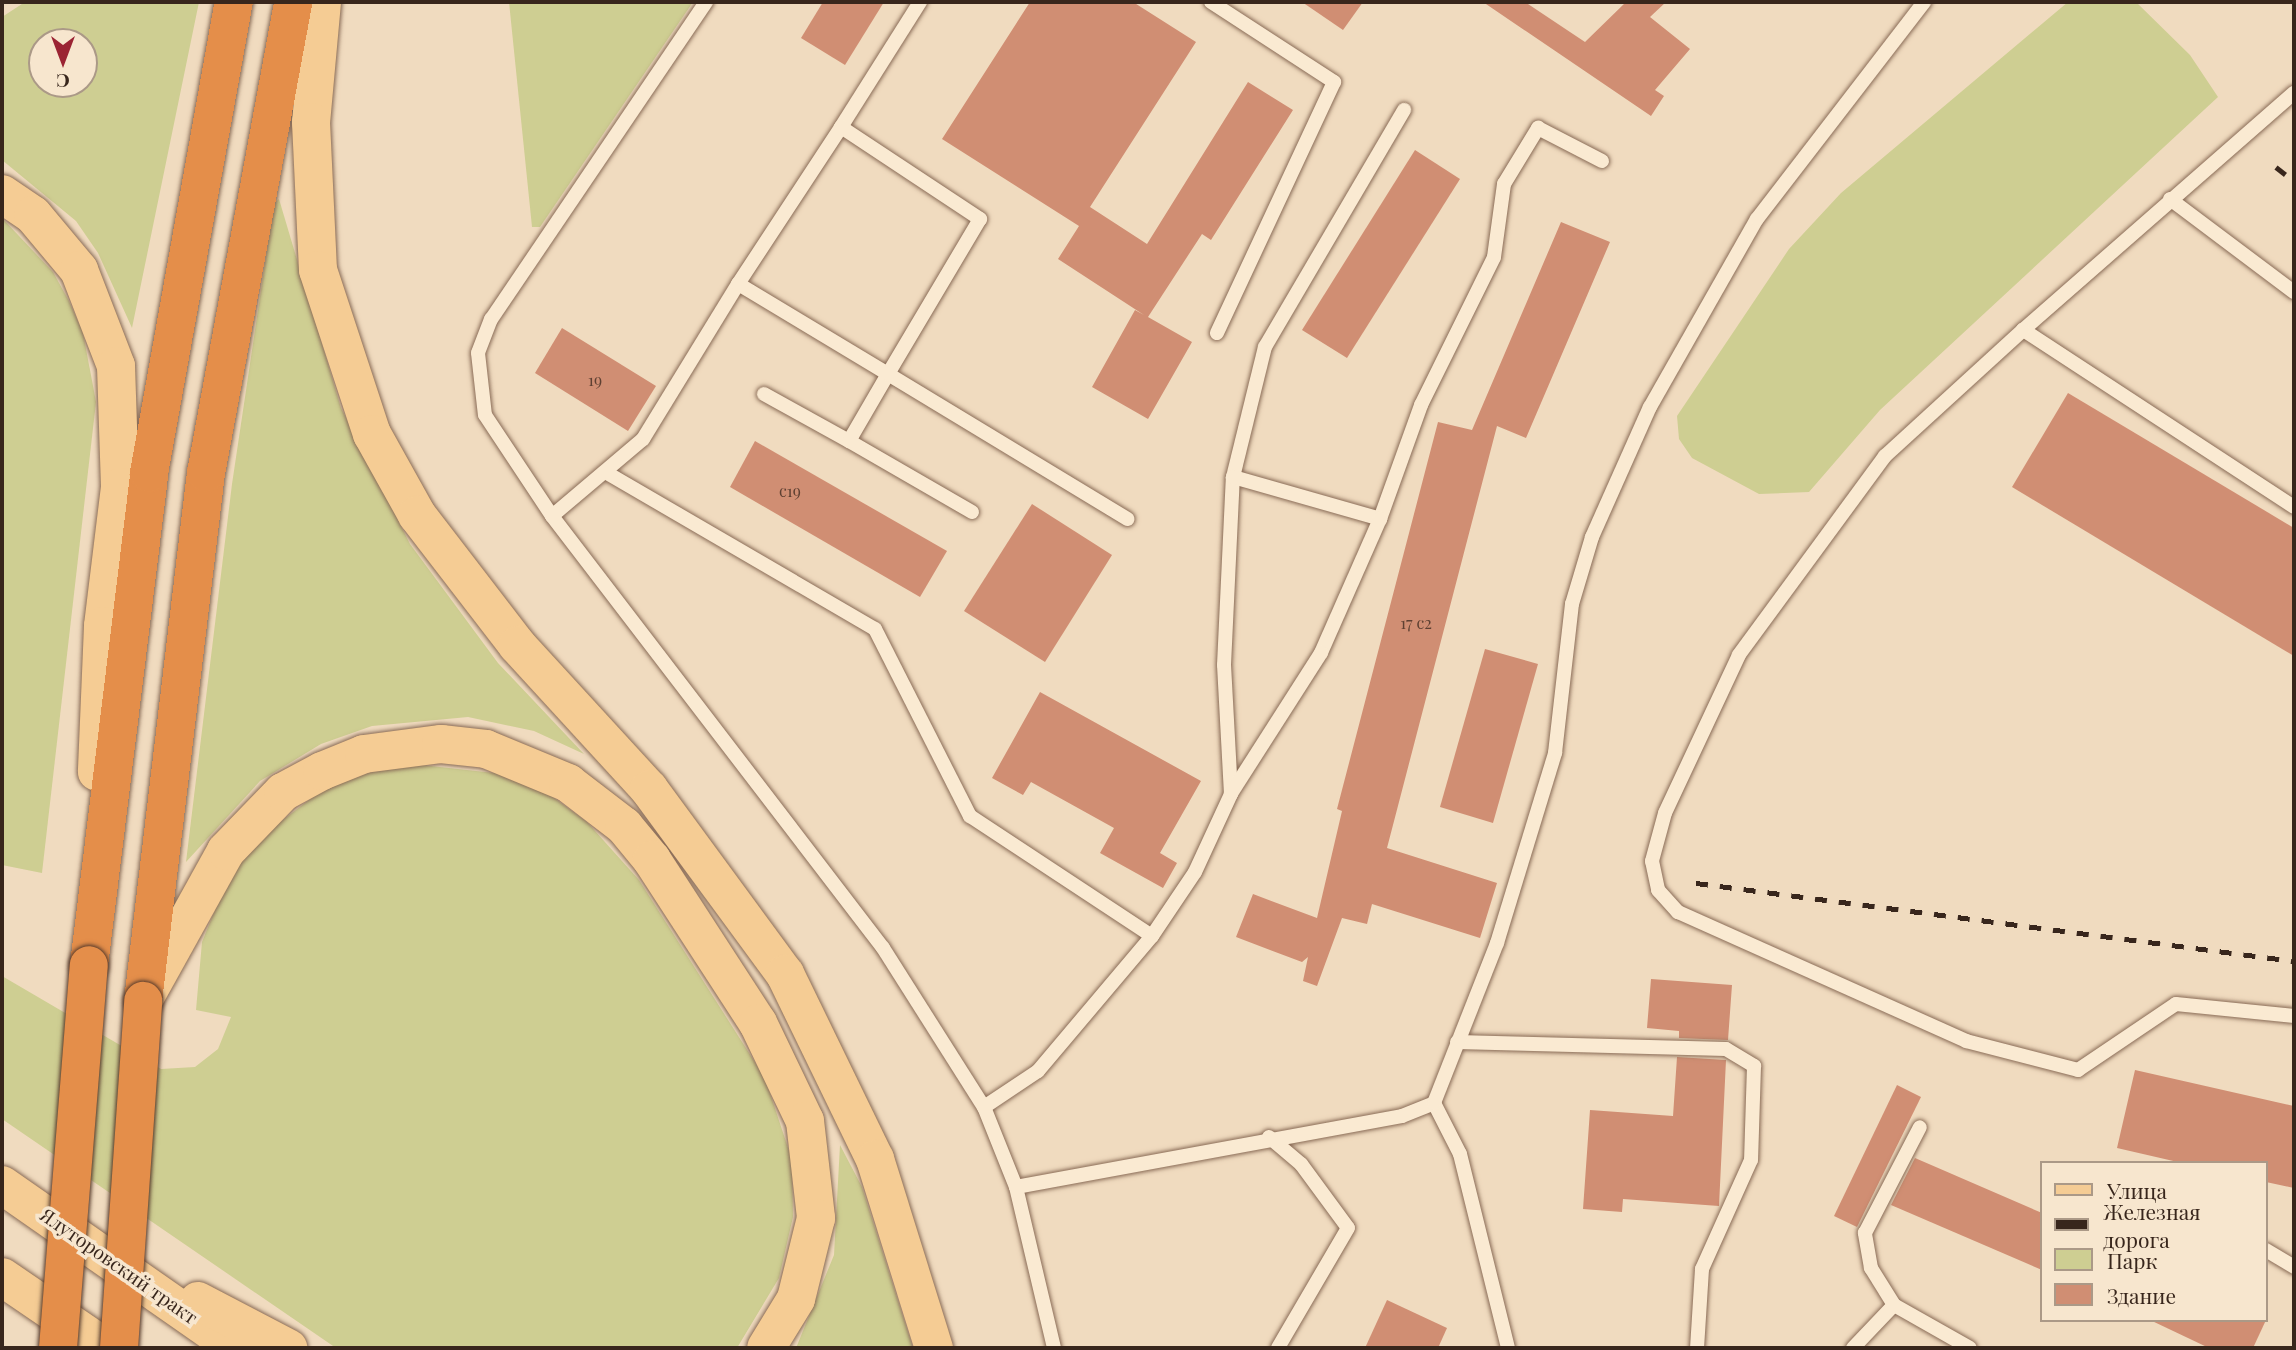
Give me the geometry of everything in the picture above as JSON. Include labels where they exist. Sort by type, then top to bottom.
[{"type":"highway","points":[[81,1342],[90,955],[149,473],[234,2]]},
{"type":"highway","points":[[119,1348],[143,1001],[206,473],[293,2]]},
{"type":"main road","points":[[322,2],[311,122],[318,270],[372,434],[417,515],[517,645],[649,789],[785,974],[875,1159],[934,1348]]},
{"type":"main road","points":[[2,194],[33,215],[79,270],[108,333],[121,394],[120,487],[103,626],[90,955]]},
{"type":"main road","points":[[143,1001],[226,851],[283,792],[322,771],[365,754],[441,744],[486,749],[568,783],[624,827],[652,860],[758,1023],[804,1121],[816,1218],[796,1299],[766,1348]]},
{"type":"main road","name":"Ялуторовский тракт","points":[[2,1185],[236,1348]]},
{"type":"main road","points":[[113,1263],[254,1326],[288,1348]]},
{"type":"main road","points":[[2,1277],[81,1342]]},
{"type":"main road","points":[[2,1292],[81,1342]]},
{"type":"lane","points":[[706,2],[526,265],[478,353],[477,383],[493,434],[552,516],[883,948],[984,1107],[1016,1186],[1054,1348]]},
{"type":"lane","points":[[552,516],[607,473],[643,439],[738,285],[920,2]]},
{"type":"lane","points":[[1211,2],[1334,82],[1217,333]]},
{"type":"lane","points":[[1016,1186],[1269,1137],[1402,1116],[1434,1103],[1497,943],[1555,753],[1572,604],[1602,514],[1650,407],[1757,219],[1924,2]]},
{"type":"lane","points":[[2294,93],[2170,199],[1885,456],[1721,682],[1664,813],[1652,861],[1658,890],[1678,912],[1966,1041],[2078,1070],[2176,1004],[2294,1016]]},
{"type":"lane","points":[[1231,794],[1224,664],[1233,477],[1265,347],[1404,110]]},
{"type":"lane","points":[[841,127],[980,219],[849,441]]},
{"type":"lane","points":[[984,1107],[1038,1071],[1152,936],[1185,891],[1231,794],[1321,653],[1380,519],[1421,405],[1494,257],[1504,184],[1538,128],[1602,160]]},
{"type":"lane","points":[[2170,199],[2294,292]]},
{"type":"lane","points":[[738,285],[1127,519]]},
{"type":"lane","points":[[2023,330],[2294,507]]},
{"type":"lane","points":[[764,394],[972,512]]},
{"type":"lane","points":[[607,473],[876,629],[970,816],[1152,936]]},
{"type":"lane","points":[[1233,477],[1380,519]]},
{"type":"lane","points":[[1457,1042],[1726,1049],[1754,1066],[1751,1160],[1702,1269],[1697,1348]]},
{"type":"lane","points":[[1434,1103],[1460,1154],[1508,1348]]},
{"type":"lane","points":[[1920,1126],[1865,1233],[1871,1268],[1895,1305],[1970,1348]]},
{"type":"lane","points":[[1269,1137],[1301,1164],[1348,1227],[1278,1348]]},
{"type":"lane","points":[[2268,1251],[2294,1267]]},
{"type":"lane","points":[[1853,1348],[1895,1305]]},
{"type":"green space","points":[[25,2],[199,2],[132,328],[98,253],[76,221],[2,160],[2,17]]},
{"type":"green space","points":[[509,2],[693,2],[540,227],[532,227]]},
{"type":"green space","points":[[2068,2],[2136,2],[2190,55],[2218,97],[1880,410],[1809,492],[1759,494],[1692,458],[1679,439],[1677,416],[1789,249],[1841,193]]},
{"type":"green space","points":[[279,199],[341,408],[410,544],[498,663],[584,754],[534,731],[468,717],[372,726],[321,744],[260,781],[186,862],[232,484],[274,203]]},
{"type":"green space","points":[[2,218],[53,272],[69,301],[83,333],[96,402],[42,873],[2,865]]},
{"type":"green space","points":[[422,765],[503,774],[550,795],[587,822],[639,880],[765,1078],[792,1160],[793,1217],[779,1278],[737,1348],[336,1348],[2,1119],[2,976],[161,1069],[195,1067],[218,1049],[231,1017],[196,1010],[202,942],[228,878],[258,839],[322,790],[371,772]]},
{"type":"green space","points":[[840,1145],[862,1187],[913,1348],[796,1348],[834,1255]]},
{"type":"building","points":[[823,2],[884,2],[845,65],[801,38]]},
{"type":"building","points":[[1030,2],[1133,2],[1196,42],[1090,207],[1147,244],[1248,82],[1293,110],[1211,240],[1202,234],[1148,317],[1192,342],[1148,419],[1092,387],[1135,310],[1144,315],[1058,259],[1079,226],[942,139]]},
{"type":"building","points":[[1302,2],[1363,2],[1343,30]]},
{"type":"building","points":[[1483,2],[1525,2],[1585,42],[1626,2],[1666,2],[1650,17],[1690,49],[1655,90],[1664,96],[1651,116]]},
{"type":"building","points":[[1415,150],[1460,179],[1347,358],[1302,330]]},
{"type":"building","points":[[1561,222],[1610,242],[1526,438],[1497,426],[1387,848],[1497,883],[1480,938],[1372,904],[1367,924],[1342,918],[1317,986],[1303,981],[1308,957],[1302,962],[1236,937],[1253,894],[1317,918],[1342,811],[1337,809],[1438,422],[1472,430]]},
{"type":"building","points":[[562,328],[656,386],[628,431],[535,373]]},
{"type":"building","points":[[2068,393],[2294,528],[2294,656],[2012,487]]},
{"type":"building","points":[[755,441],[947,551],[920,597],[730,487]]},
{"type":"building","points":[[1032,504],[1112,555],[1045,662],[964,611]]},
{"type":"building","points":[[1485,649],[1538,664],[1493,823],[1440,807]]},
{"type":"building","points":[[1040,692],[1201,781],[1160,853],[1177,863],[1163,888],[1100,853],[1114,828],[1031,782],[1023,795],[992,778]]},
{"type":"building","points":[[1651,979],[1732,985],[1728,1040],[1679,1038],[1679,1031],[1647,1028]]},
{"type":"building","points":[[1677,1057],[1726,1060],[1719,1206],[1623,1199],[1622,1212],[1583,1209],[1590,1110],[1673,1116]]},
{"type":"building","points":[[2135,1070],[2294,1106],[2294,1188],[2268,1182],[2268,1161],[2173,1161],[2117,1148]]},
{"type":"building","points":[[1897,1085],[1921,1097],[1857,1227],[1834,1216]]},
{"type":"building","points":[[1915,1158],[2040,1212],[2040,1269],[1891,1205]]},
{"type":"building","points":[[1387,1300],[1447,1328],[1438,1348],[1365,1348]]},
{"type":"building","points":[[2154,1322],[2265,1322],[2253,1348],[2209,1348]]},
{"type":"railway","points":[[2276,167],[2294,181]]},
{"type":"railway","points":[[1696,883],[2294,961]]}]
